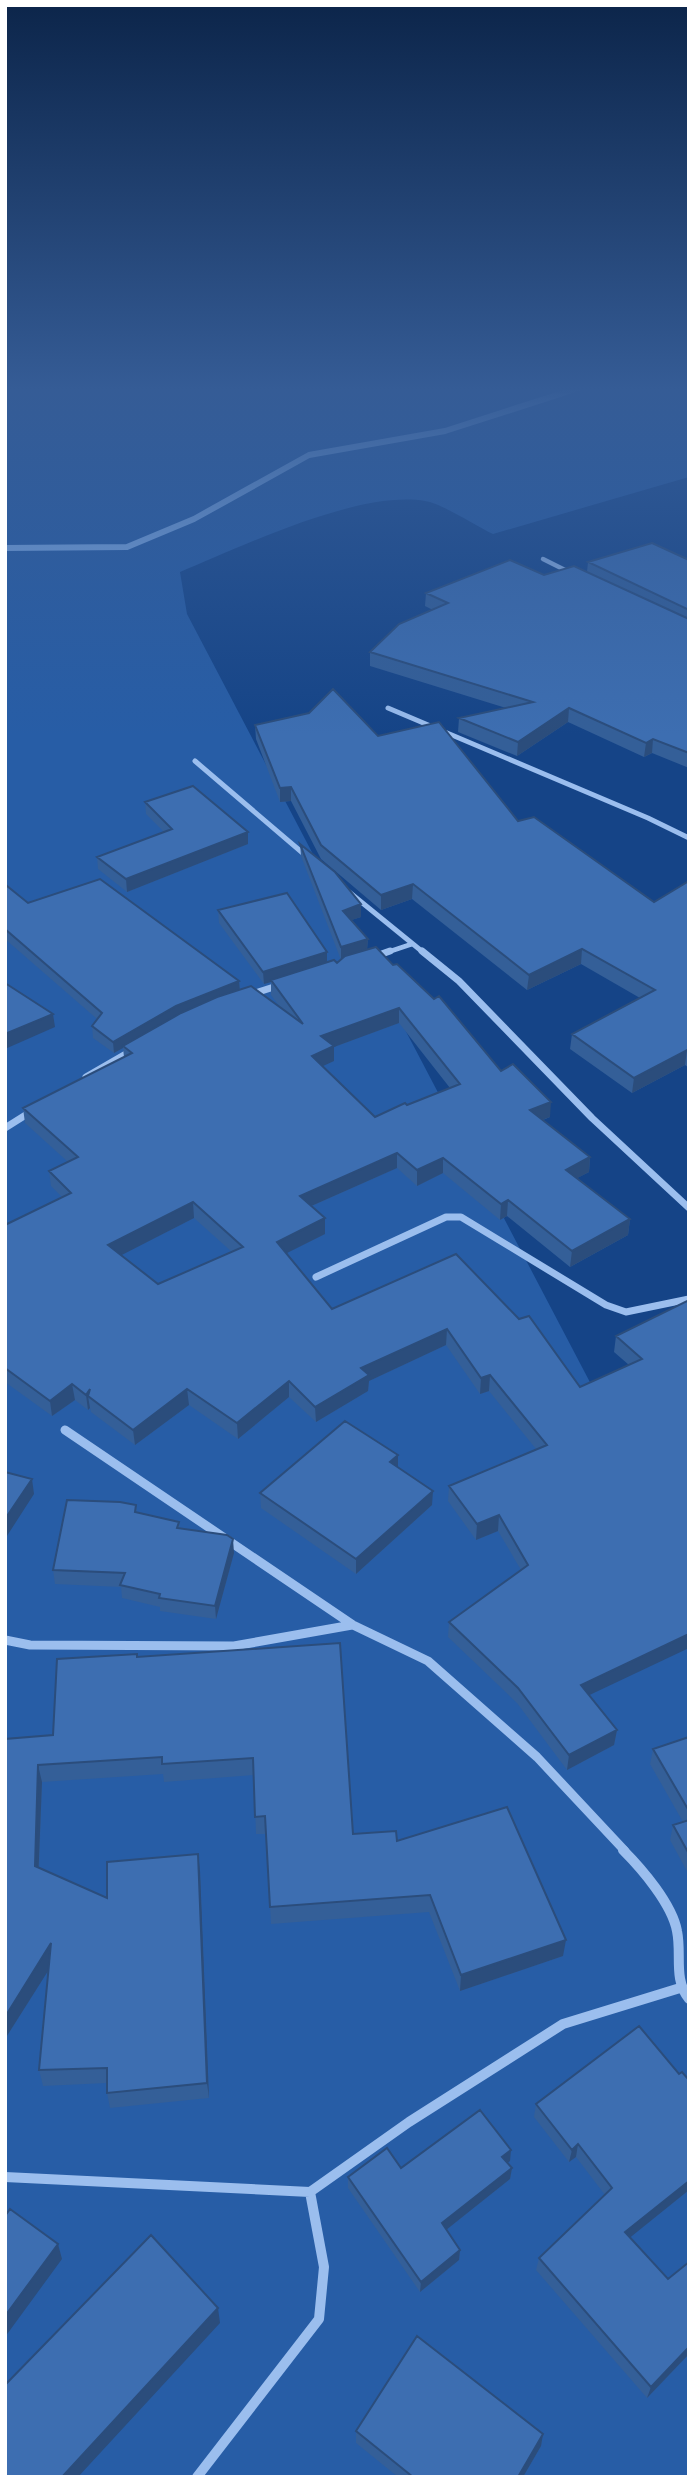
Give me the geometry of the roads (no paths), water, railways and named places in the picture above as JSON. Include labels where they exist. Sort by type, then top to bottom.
[{"type":"street","points":[[543,559],[580,577]]},
{"type":"street","points":[[388,708],[648,818],[689,838]]},
{"type":"street","points":[[195,761],[309,857]]},
{"type":"street","points":[[340,883],[459,981],[592,1118],[689,1208]]},
{"type":"street","points":[[372,957],[412,944]]},
{"type":"street","points":[[242,998],[281,985]]},
{"type":"street","points":[[78,1082],[134,1049]]},
{"type":"street","points":[[5,1128],[36,1108]]},
{"type":"street","points":[[316,1277],[446,1217],[461,1217],[606,1305],[626,1312],[689,1299]]},
{"type":"street","points":[[65,1430],[353,1625],[428,1661],[537,1756],[650,1878],[677,1928],[680,1987],[689,1999]]},
{"type":"street","points":[[5,1640],[30,1645],[234,1646],[353,1625]]},
{"type":"street","points":[[5,2178],[310,2192],[410,2122],[563,2024],[680,1987]]},
{"type":"street","points":[[197,2477],[319,2319],[324,2267],[310,2192]]},
{"type":"waterway","points":[[5,548],[127,547],[194,519],[223,503]]}]
